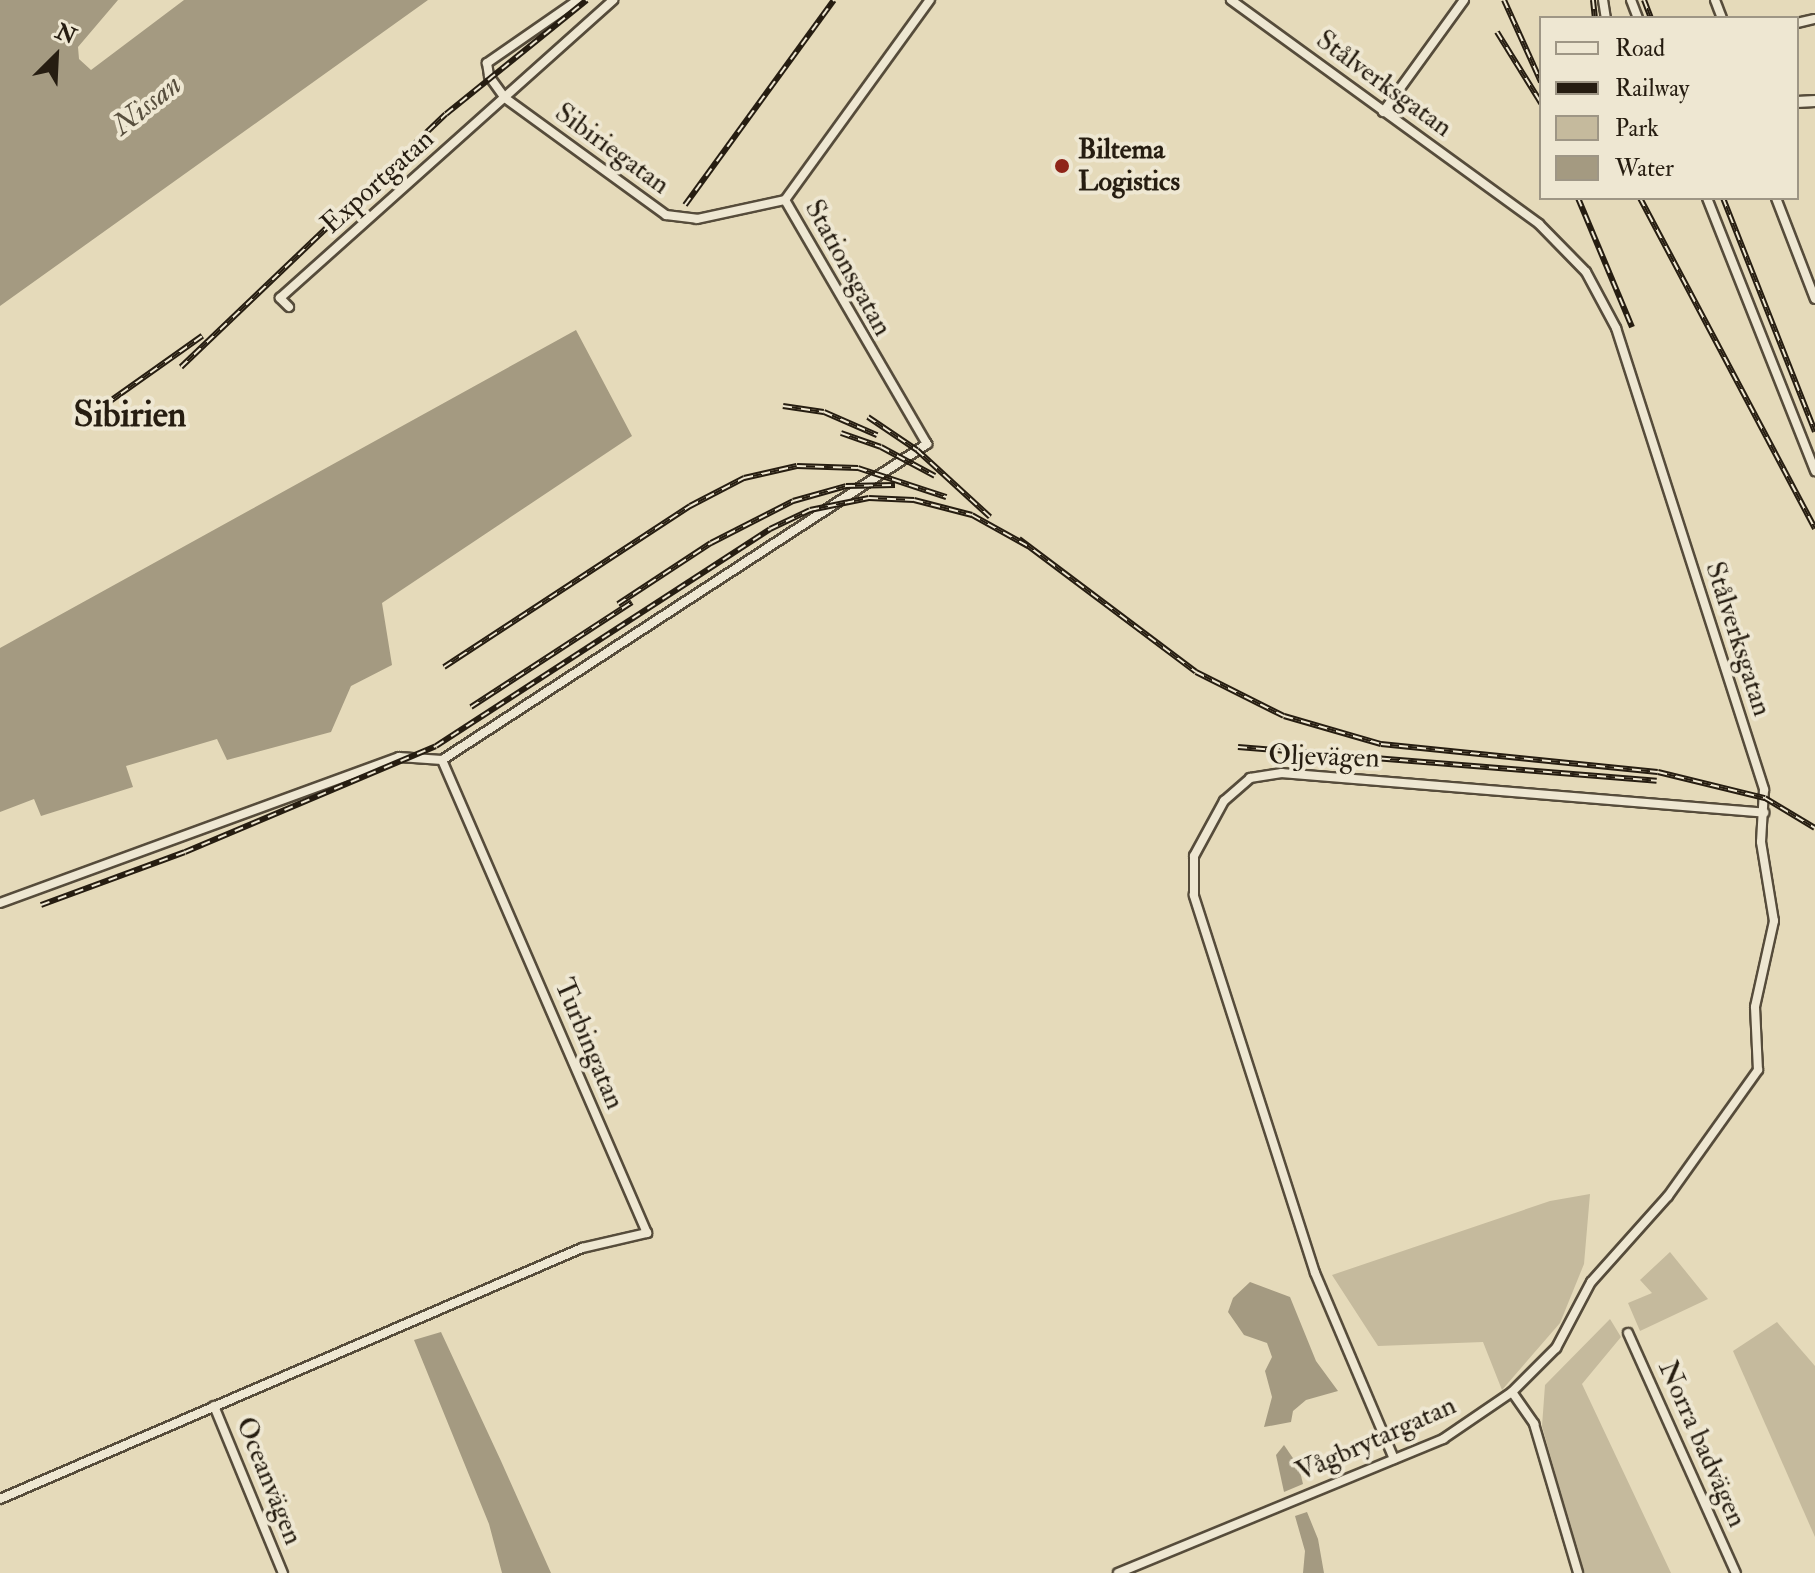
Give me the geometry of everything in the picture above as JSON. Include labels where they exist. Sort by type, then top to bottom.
[{"type":"street","name":"Sibiriegatan","points":[[578,0],[487,63],[489,76],[505,98],[666,215],[697,219],[785,200]]},
{"type":"street","name":"Exportgatan","points":[[270,305],[613,0]]},
{"type":"street","name":"Stationsgatan","points":[[442,760],[927,444],[785,200],[930,0]]},
{"type":"street","name":"Stålverksgatan","points":[[1231,0],[1539,224],[1586,272],[1602,298],[1761,777],[1764,813],[1761,842],[1774,921],[1755,1007],[1758,1070],[1668,1196],[1591,1282],[1556,1348],[1512,1392]]},
{"type":"street","points":[[1383,112],[1464,0]]},
{"type":"street","points":[[1708,200],[1815,471]]},
{"type":"street","points":[[1777,200],[1815,299]]},
{"type":"street","points":[[280,298],[289,307]]},
{"type":"street","points":[[0,903],[399,757],[442,760]]},
{"type":"street","name":"Turbingatan","points":[[0,1499],[582,1248],[647,1233],[442,760]]},
{"type":"street","name":"Oljevägen","points":[[1394,1459],[1309,1252],[1190,876],[1194,856],[1231,792],[1257,776],[1296,773],[1764,813]]},
{"type":"street","name":"Norra badvägen","points":[[1628,1333],[1736,1573]]},
{"type":"street","points":[[1512,1392],[1534,1424],[1578,1573]]},
{"type":"street","name":"Vågbrytargatan","points":[[1118,1573],[1443,1439],[1512,1392]]},
{"type":"street","name":"Oceanvägen","points":[[214,1406],[283,1573]]},
{"type":"green space","points":[[1590,1194],[1584,1264],[1560,1323],[1502,1390],[1483,1342],[1378,1346],[1332,1275],[1550,1201]]},
{"type":"green space","points":[[1670,1252],[1708,1299],[1640,1331],[1628,1303],[1652,1293],[1640,1280]]},
{"type":"green space","points":[[1610,1319],[1621,1337],[1582,1384],[1671,1573],[1583,1573],[1542,1426],[1545,1385]]},
{"type":"green space","points":[[1777,1322],[1815,1366],[1815,1537],[1733,1351]]},
{"type":"water","name":"Nissan","points":[[0,0],[118,0],[78,47],[79,59],[91,70],[184,0],[428,0],[0,306]]},
{"type":"water","points":[[576,330],[632,436],[382,603],[392,665],[351,686],[331,732],[227,760],[217,739],[126,766],[133,787],[41,816],[34,799],[0,812],[0,648]]},
{"type":"water","points":[[1250,1282],[1290,1297],[1316,1361],[1338,1391],[1306,1400],[1293,1411],[1291,1422],[1264,1427],[1272,1397],[1265,1371],[1272,1357],[1267,1343],[1244,1335],[1228,1312],[1233,1298]]},
{"type":"water","points":[[441,1332],[551,1573],[502,1573],[489,1524],[414,1340]]},
{"type":"water","points":[[1284,1445],[1299,1467],[1303,1484],[1284,1492],[1276,1455]]},
{"type":"water","points":[[1307,1512],[1318,1539],[1324,1573],[1303,1573],[1305,1551],[1295,1516]]},
{"type":"railway","points":[[181,367],[446,114],[587,0]]},
{"type":"railway","points":[[685,205],[834,0]]},
{"type":"railway","points":[[1504,0],[1539,78]]},
{"type":"railway","points":[[1593,0],[1595,16]]},
{"type":"railway","points":[[1644,0],[1650,16]]},
{"type":"railway","points":[[1497,32],[1539,100]]},
{"type":"railway","points":[[1579,200],[1632,327]]},
{"type":"railway","points":[[1641,200],[1815,528]]},
{"type":"railway","points":[[1724,200],[1815,431]]},
{"type":"railway","points":[[106,404],[202,336]]},
{"type":"railway","points":[[783,406],[824,412],[877,435]]},
{"type":"railway","points":[[868,417],[917,450],[990,517]]},
{"type":"railway","points":[[841,433],[881,447],[935,476]]},
{"type":"railway","points":[[444,667],[690,506],[744,478],[797,466],[858,468],[946,497]]},
{"type":"railway","points":[[618,604],[711,543],[793,501],[846,486],[895,485]]},
{"type":"railway","points":[[41,905],[185,852],[436,746],[770,529],[810,510],[869,498],[914,500],[972,515],[1028,546]]},
{"type":"railway","points":[[1019,539],[1196,672],[1284,716],[1381,744],[1658,772],[1765,798],[1815,828]]},
{"type":"railway","points":[[471,707],[632,602]]},
{"type":"railway","points":[[1238,747],[1657,781]]},
{"type":"place","name":"Biltema Logistics","points":[[1062,166]]},
{"type":"district","name":"Sibirien","points":[[130,415]]}]
